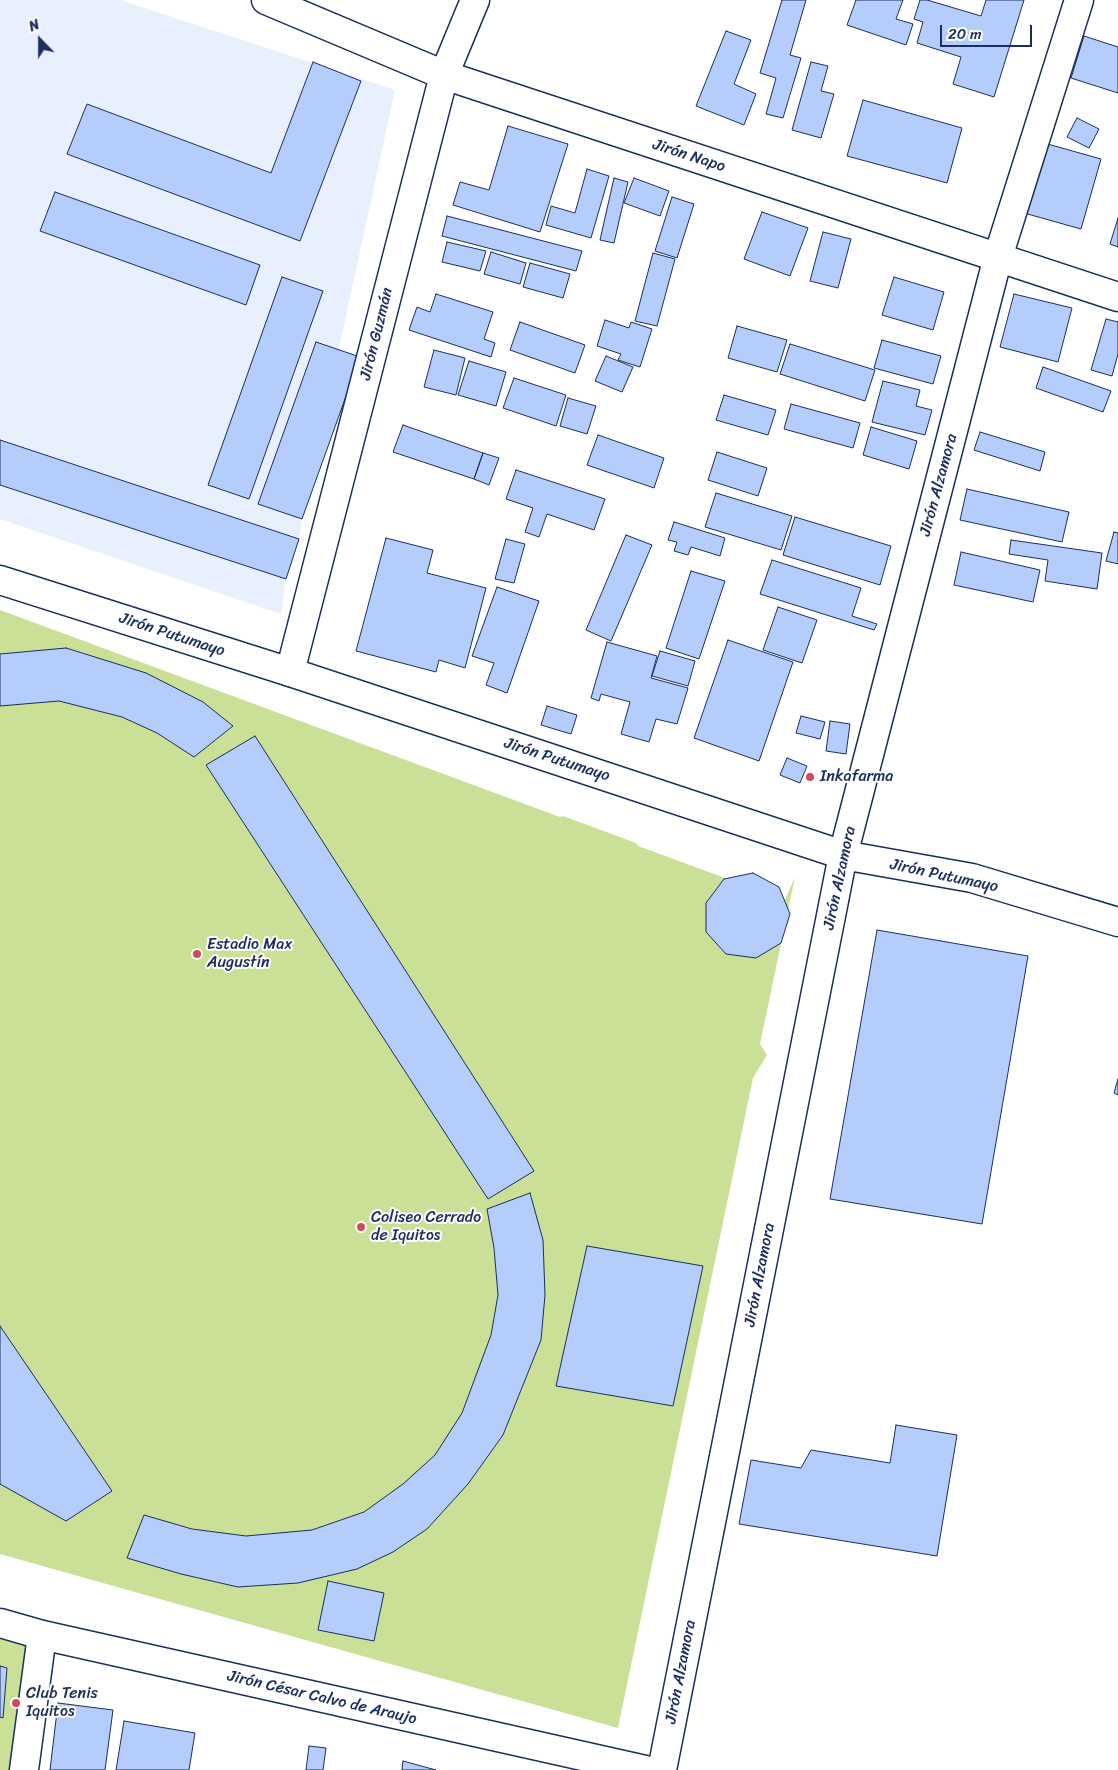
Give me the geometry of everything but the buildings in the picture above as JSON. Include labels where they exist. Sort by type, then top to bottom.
[{"type":"street","name":"Jirón Napo","points":[[266,0],[444,75],[1118,297]]},
{"type":"street","name":"Jirón Guzmán","points":[[290,672],[444,75],[475,0]]},
{"type":"street","name":"Jirón Alzamora","points":[[662,1770],[843,856],[998,257],[1079,0]]},
{"type":"street","name":"Jirón Putumayo","points":[[0,580],[290,672],[843,856],[972,878],[1118,922]]},
{"type":"street","name":"Jirón César Calvo de Araujo","points":[[0,1624],[645,1770]]},
{"type":"street","points":[[24,1770],[42,1635]]},
{"type":"shaded area","points":[[0,0],[120,0],[395,90],[299,539],[286,579],[281,614],[0,519]]},
{"type":"green space","name":"Coliseo Cerrado de Iquitos","points":[[0,610],[560,817],[563,816],[636,843],[638,846],[785,900],[795,877],[760,1044],[767,1055],[753,1078],[618,1728],[0,1554]]},
{"type":"green space","name":"Club Tenis Iquitos","points":[[0,1623],[42,1635],[24,1770],[0,1770]]},
{"type":"place","name":"Inkafarma","points":[[810,777]]},
{"type":"place","name":"Estadio Max Augustín","points":[[197,954]]},
{"type":"place","name":"Coliseo Cerrado de Iquitos","points":[[361,1227]]},
{"type":"place","name":"Club Tenis Iquitos","points":[[16,1703]]}]
